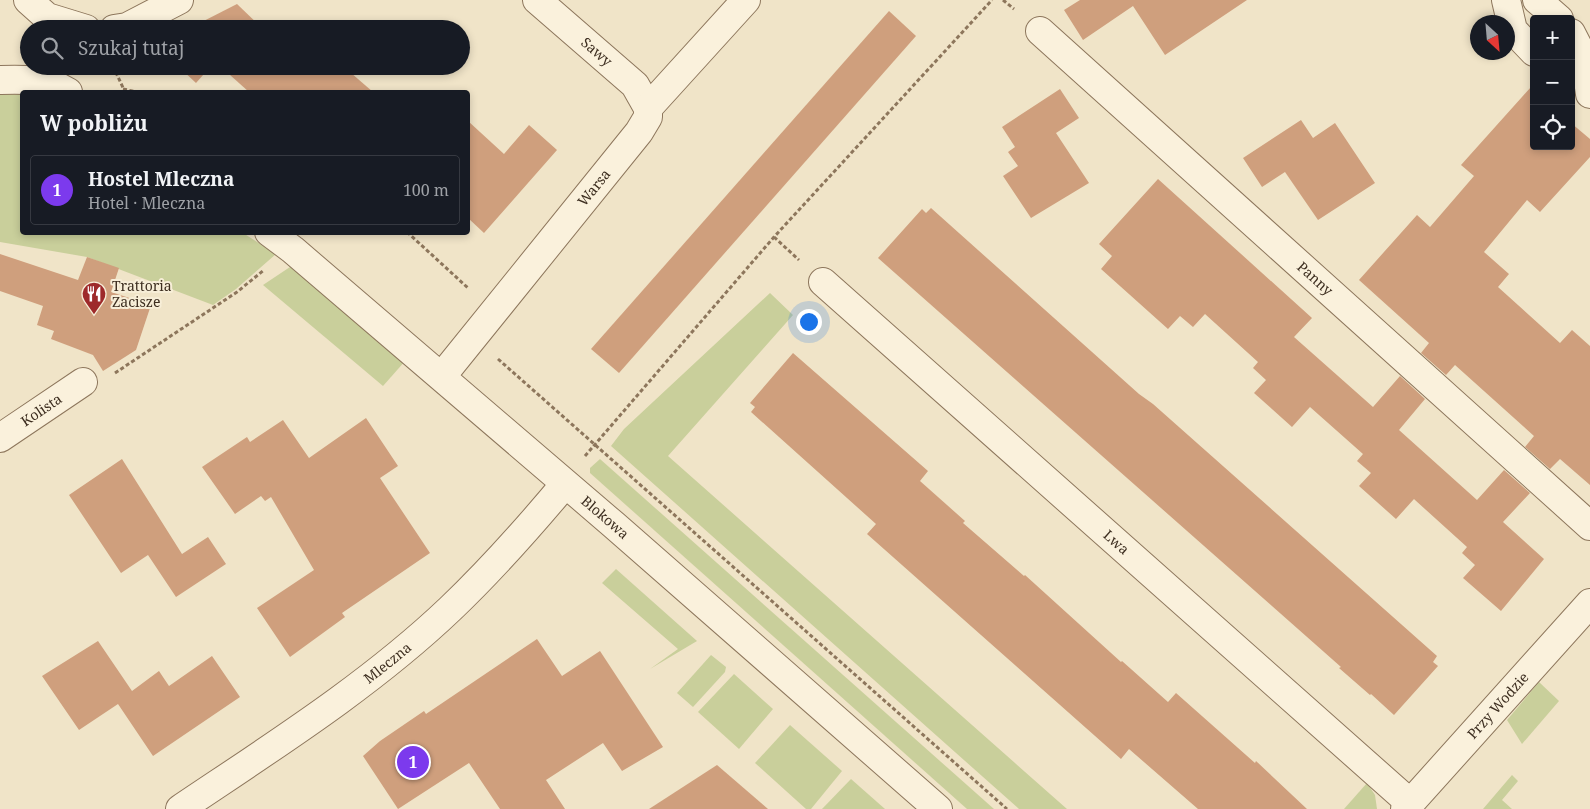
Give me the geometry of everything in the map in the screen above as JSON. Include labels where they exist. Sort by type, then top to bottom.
[{"type":"street","points":[[28,0],[46,17],[56,20]]},
{"type":"street","points":[[140,20],[179,0]]},
{"type":"street","name":"Sawy","points":[[538,0],[635,85],[648,108]]},
{"type":"street","name":"Warsa","points":[[442,376],[639,132],[648,117],[648,108],[746,0]]},
{"type":"street","points":[[1506,0],[1513,30],[1530,48]]},
{"type":"street","points":[[1537,0],[1554,15]]},
{"type":"street","name":"Panny","points":[[1040,31],[1590,526]]},
{"type":"street","points":[[1575,41],[1585,60],[1590,94]]},
{"type":"street","points":[[0,80],[29,79],[44,82],[63,90]]},
{"type":"street","points":[[1575,90],[1590,104]]},
{"type":"street","name":"Blokowa","points":[[273,235],[442,376],[938,809]]},
{"type":"street","name":"Lwa","points":[[823,282],[1408,806]]},
{"type":"street","name":"Kolista","points":[[0,438],[83,382]]},
{"type":"street","name":"Mleczna","points":[[180,809],[292,733],[391,660],[450,609],[530,526],[566,484]]},
{"type":"street","name":"Przy Wodzie","points":[[1408,806],[1590,602]]},
{"type":"path","points":[[566,484],[579,463],[774,237],[992,0]]},
{"type":"path","points":[[117,75],[124,90]]},
{"type":"path","points":[[410,235],[474,294]]},
{"type":"path","points":[[83,382],[97,385],[237,292],[293,250]]},
{"type":"path","points":[[496,357],[596,443],[1007,809]]},
{"type":"green space","points":[[0,92],[20,92],[20,235],[246,235],[276,254],[236,289],[213,305],[87,257],[0,242]]},
{"type":"green space","points":[[293,265],[406,360],[383,386],[263,285]]},
{"type":"green space","points":[[770,293],[793,315],[668,456],[1067,809],[1019,809],[611,446],[624,429]]},
{"type":"green space","points":[[600,459],[994,809],[967,809],[590,473],[590,468]]},
{"type":"green space","points":[[616,569],[697,641],[650,669],[678,649],[602,583]]},
{"type":"green space","points":[[711,655],[726,667],[725,672],[693,707],[677,693]]},
{"type":"green space","points":[[734,674],[773,709],[739,749],[698,712]]},
{"type":"green space","points":[[1539,682],[1559,701],[1522,744],[1507,720]]},
{"type":"green space","points":[[790,725],[842,771],[811,809],[806,809],[755,763]]},
{"type":"green space","points":[[1512,775],[1518,781],[1502,800],[1512,809],[1483,809]]},
{"type":"green space","points":[[851,779],[885,809],[822,809]]},
{"type":"green space","points":[[1367,783],[1375,795],[1377,809],[1344,809]]},
{"type":"building","points":[[1080,0],[1247,0],[1165,55],[1133,6],[1083,40],[1064,10]]},
{"type":"building","points":[[237,4],[254,20],[206,20]]},
{"type":"building","points":[[889,11],[916,36],[619,373],[591,349]]},
{"type":"building","points":[[188,75],[203,75],[196,83]]},
{"type":"building","points":[[230,75],[353,75],[371,90],[247,90]]},
{"type":"building","points":[[1530,88],[1530,150],[1575,150],[1575,126],[1590,139],[1590,157],[1540,212],[1527,200],[1484,252],[1509,274],[1498,287],[1560,343],[1572,330],[1590,346],[1590,485],[1560,459],[1550,469],[1525,447],[1534,436],[1455,365],[1446,375],[1421,353],[1429,343],[1359,280],[1417,215],[1430,227],[1474,176],[1461,165]]},
{"type":"building","points":[[1060,89],[1079,118],[1056,133],[1089,183],[1031,218],[1003,176],[1018,166],[1008,152],[1015,147],[1002,127]]},
{"type":"building","points":[[1301,120],[1313,138],[1335,123],[1375,183],[1318,220],[1285,172],[1262,187],[1243,158]]},
{"type":"building","points":[[470,123],[504,154],[529,125],[557,150],[484,233],[470,220]]},
{"type":"building","points":[[1158,179],[1312,318],[1294,337],[1373,407],[1400,376],[1425,399],[1399,430],[1477,500],[1504,470],[1530,493],[1503,522],[1544,559],[1501,611],[1463,578],[1475,565],[1462,553],[1467,547],[1414,499],[1396,519],[1359,486],[1371,473],[1357,461],[1363,454],[1310,407],[1292,427],[1254,393],[1266,380],[1253,368],[1258,362],[1205,314],[1193,327],[1180,316],[1168,329],[1101,269],[1112,256],[1099,244]]},
{"type":"building","points":[[931,208],[1437,656],[1433,662],[1438,666],[1394,715],[878,258],[922,209],[926,213]]},
{"type":"building","name":"Trattoria Zacisze","points":[[0,254],[78,280],[87,257],[119,268],[111,292],[151,305],[136,350],[103,371],[93,355],[51,339],[54,331],[37,325],[43,306],[0,291]]},
{"type":"building","points":[[793,353],[928,471],[920,481],[965,521],[963,523],[1025,575],[1168,702],[1176,693],[1255,763],[1256,761],[1307,809],[1198,809],[1129,749],[1121,759],[867,534],[876,524],[751,412],[755,407],[750,403]]},
{"type":"building","points":[[366,418],[398,466],[380,478],[430,553],[342,613],[345,617],[290,657],[257,608],[314,570],[271,497],[265,501],[261,496],[235,514],[202,467],[247,437],[250,442],[283,420],[309,458]]},
{"type":"building","points":[[122,459],[182,554],[208,537],[226,564],[176,597],[148,555],[121,573],[69,495]]},
{"type":"building","points":[[537,639],[562,676],[600,651],[663,747],[622,771],[603,743],[546,780],[565,809],[500,809],[469,763],[398,809],[363,756],[380,741],[424,711],[426,714]]},
{"type":"building","points":[[98,641],[132,691],[159,671],[169,686],[212,656],[240,697],[153,756],[118,704],[79,730],[42,676]]},
{"type":"building","points":[[717,765],[768,809],[649,809]]},
{"type":"place","name":"Trattoria Zacisze","points":[[94,315]]},
{"type":"place","name":"Hostel Mleczna","points":[[413,762]]}]
